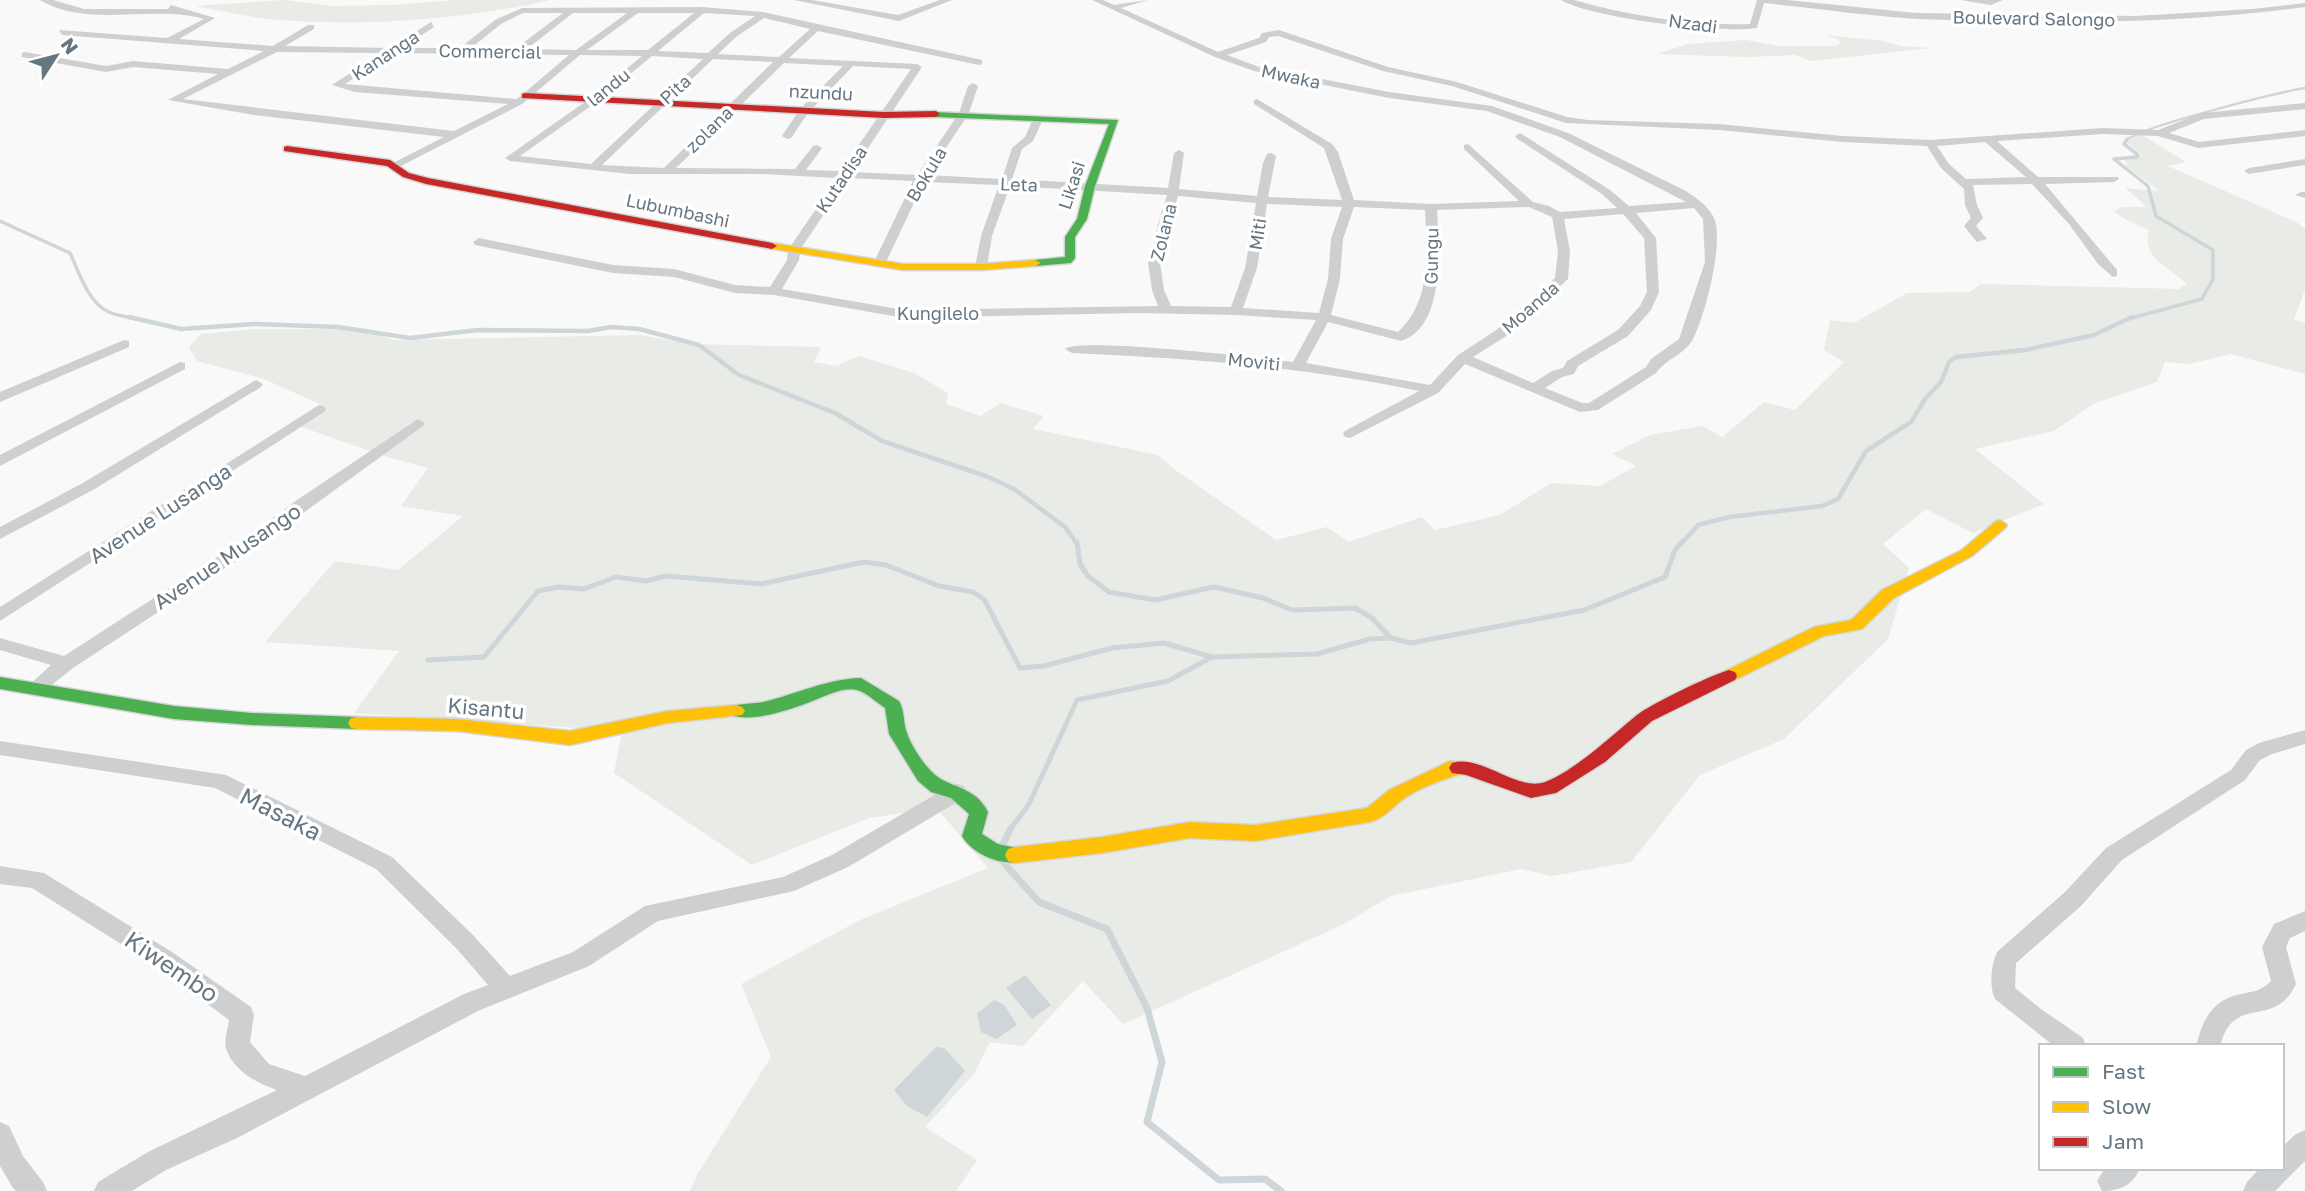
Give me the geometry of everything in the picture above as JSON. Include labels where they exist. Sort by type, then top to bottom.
[{"type":"street","points":[[44,0],[76,11],[181,11]]},
{"type":"street","points":[[394,166],[458,135],[522,99],[578,52],[649,0]]},
{"type":"street","points":[[727,12],[742,0]]},
{"type":"street","points":[[800,0],[899,18],[948,0]]},
{"type":"street","points":[[850,8],[868,0]]},
{"type":"street","name":"Mwaka","points":[[1096,0],[1218,55],[1256,69],[1389,95],[1477,105],[1498,112]]},
{"type":"street","points":[[1111,8],[1144,0]]},
{"type":"street","name":"Nzadi","points":[[1565,0],[1651,17],[1727,28],[1754,26],[1762,0]]},
{"type":"street","name":"Boulevard Salongo","points":[[1762,0],[1916,16],[2123,19],[2252,12],[2305,5]]},
{"type":"street","points":[[1965,0],[1991,3],[1999,0]]},
{"type":"street","points":[[154,1],[211,18],[164,43]]},
{"type":"street","points":[[461,52],[511,14],[526,11],[702,10],[763,15],[979,62]]},
{"type":"street","name":"landu","points":[[510,159],[595,99],[702,10]]},
{"type":"street","points":[[517,52],[571,11]]},
{"type":"street","name":"Commercial","points":[[107,13],[62,32],[164,43],[275,49],[649,53],[906,65],[917,69]]},
{"type":"street","name":"Pita","points":[[593,168],[740,29],[763,15]]},
{"type":"street","name":"Kananga","points":[[337,85],[394,51],[432,24]]},
{"type":"street","name":"zolana","points":[[666,172],[780,59],[818,26]]},
{"type":"street","points":[[311,27],[275,49],[173,100],[458,135]]},
{"type":"street","points":[[1218,55],[1263,40],[1265,35],[1279,33],[1385,69],[1454,84],[1566,120],[1588,122],[1718,127],[1843,139],[1930,143],[2103,131],[2159,132],[2198,145],[2305,133]]},
{"type":"street","points":[[24,55],[106,69],[133,64],[231,72]]},
{"type":"street","points":[[787,136],[804,111],[851,63]]},
{"type":"street","name":"Kutadisa","points":[[774,291],[793,260],[794,250],[917,69]]},
{"type":"street","name":"nzundu","points":[[337,85],[355,89],[522,99],[595,99],[884,115],[964,113],[1115,122]]},
{"type":"street","name":"Bokula","points":[[879,264],[920,179],[964,113],[973,86]]},
{"type":"street","points":[[1257,102],[1334,152],[1349,204],[1337,239],[1335,279],[1324,317],[1298,366]]},
{"type":"street","points":[[2159,132],[2202,116],[2305,106]]},
{"type":"street","points":[[1498,112],[1522,117],[1554,115]]},
{"type":"street","points":[[1463,358],[1580,408],[1593,407],[1651,370],[1656,362],[1685,341],[1711,262],[1712,226],[1697,204],[1682,193],[1538,124],[1498,112]]},
{"type":"street","points":[[1538,124],[1554,115]]},
{"type":"street","points":[[981,267],[982,247],[1007,184],[1017,148],[1029,139],[1038,119]]},
{"type":"street","name":"Likasi","points":[[1068,260],[1070,237],[1082,219],[1090,187],[1115,122]]},
{"type":"street","points":[[1520,136],[1606,192],[1636,219],[1650,238],[1653,292],[1646,307],[1623,333],[1572,364],[1569,371],[1557,374],[1534,388]]},
{"type":"street","points":[[1987,139],[2008,154],[2034,180],[2070,219],[2099,261],[2113,273]]},
{"type":"street","points":[[1930,143],[1945,166],[1970,188],[1971,205],[1977,218],[1970,226],[1981,239]]},
{"type":"street","points":[[1468,147],[1529,204],[1545,208],[1558,216],[1697,204]]},
{"type":"street","points":[[799,172],[817,148]]},
{"type":"street","name":"Lubumbashi","points":[[287,149],[359,157],[394,166],[406,175],[426,181],[879,264],[903,267],[981,267],[1068,260]]},
{"type":"street","name":"Zolana","points":[[1166,309],[1158,290],[1154,263],[1163,246],[1163,227],[1179,153]]},
{"type":"street","name":"Miti","points":[[1236,310],[1251,268],[1271,156]]},
{"type":"street","name":"Leta","points":[[510,159],[666,172],[799,172],[1349,204],[1431,207],[1529,204]]},
{"type":"street","points":[[2249,171],[2305,162]]},
{"type":"street","points":[[1965,182],[2114,179]]},
{"type":"street","name":"Gungu","points":[[1401,337],[1423,311],[1429,296],[1434,257],[1431,207]]},
{"type":"street","name":"Moanda","points":[[1350,434],[1433,390],[1463,358],[1500,334],[1562,279],[1560,272],[1564,252],[1558,235],[1558,216]]},
{"type":"street","name":"Kungilelo","points":[[479,242],[613,269],[674,273],[735,289],[774,291],[904,314],[1236,310],[1324,317],[1401,337]]},
{"type":"street","points":[[0,398],[32,381],[76,367],[124,344]]},
{"type":"street","name":"Moviti","points":[[1072,349],[1155,353],[1298,366],[1433,390]]},
{"type":"street","points":[[0,461],[180,366]]},
{"type":"street","points":[[0,534],[87,486],[256,384]]},
{"type":"street","name":"Avenue Lusanga","points":[[0,615],[319,409]]},
{"type":"street","name":"Avenue Musango","points":[[36,687],[66,663],[242,549],[418,423]]},
{"type":"street","points":[[107,1191],[157,1160],[229,1129],[472,1002],[581,959],[653,913],[786,885],[840,861],[957,792],[979,812],[972,836],[981,845],[1000,854],[1018,855],[1102,845],[1190,830],[1255,833],[1370,815],[1380,810],[1396,795],[1450,768],[1467,768],[1531,791],[1549,788],[1599,757],[1646,717],[1820,631],[1856,625],[1888,594],[1967,553],[2000,525]]},
{"type":"street","points":[[0,644],[66,663]]},
{"type":"street","name":"Kisantu","points":[[0,683],[36,687],[148,709],[289,721],[457,725],[570,738],[644,720],[760,709],[806,697],[836,685],[861,684],[892,705],[898,734],[924,776],[938,787],[957,792]]},
{"type":"street","points":[[2071,1044],[2032,1017],[2003,992],[2005,959],[2073,900],[2114,854],[2238,775],[2253,755],[2266,748],[2305,737]]},
{"type":"street","name":"Masaka","points":[[0,748],[219,781],[384,863],[465,942],[506,989]]},
{"type":"street","name":"Kiwembo","points":[[0,875],[36,879],[164,959],[242,1014],[237,1045],[261,1073],[305,1088]]},
{"type":"street","points":[[2208,1044],[2213,1023],[2232,1005],[2268,1001],[2284,985],[2274,947],[2282,931],[2305,921]]},
{"type":"street","points":[[0,1135],[8,1155],[26,1184],[34,1191]]},
{"type":"street","points":[[2284,1164],[2305,1143]]},
{"type":"street","points":[[2256,1191],[2278,1170]]},
{"type":"shaded area","points":[[286,0],[331,6],[456,0],[551,0],[451,17],[382,22],[269,19],[195,6]]},
{"type":"shaded area","points":[[1825,35],[1931,48],[1811,61],[1795,55],[1747,57],[1656,54],[1688,44],[1746,40],[1779,46],[1840,44],[1839,39]]},
{"type":"shaded area","points":[[2139,133],[2186,162],[2168,166],[2298,223],[2305,229],[2305,289],[2294,320],[2305,323],[2305,374],[2231,354],[2189,364],[2165,362],[2157,382],[2093,404],[2054,431],[1975,449],[2044,504],[1973,533],[1926,509],[1883,544],[1909,568],[1888,639],[1784,739],[1700,775],[1631,862],[1551,876],[1521,869],[1391,896],[1342,925],[1123,1024],[1083,981],[1023,1046],[990,1042],[974,1074],[925,1127],[977,1160],[956,1191],[690,1191],[698,1173],[771,1057],[741,984],[860,920],[988,868],[936,808],[869,818],[752,865],[614,773],[622,731],[354,713],[399,651],[265,642],[335,561],[398,570],[463,516],[401,506],[428,468],[384,456],[299,426],[326,407],[264,379],[197,361],[189,347],[201,334],[254,329],[357,329],[395,340],[641,335],[690,344],[821,347],[814,362],[836,366],[859,356],[914,373],[948,393],[946,404],[980,416],[1001,403],[1044,416],[1033,429],[1158,455],[1276,540],[1327,527],[1348,542],[1422,517],[1435,530],[1500,515],[1551,483],[1600,486],[1636,466],[1612,454],[1650,435],[1703,426],[1722,437],[1764,402],[1795,410],[1844,362],[1824,350],[1830,320],[1854,323],[1907,293],[1970,292],[1981,284],[2179,289],[2187,284],[2153,255],[2149,248],[2149,230],[2114,211],[2122,207],[2147,207],[2125,188],[2159,191],[2127,166],[2125,160],[2142,155],[2126,142]]},
{"type":"shaded area","points":[[1025,975],[1051,1005],[1032,1019],[1006,988]]},
{"type":"shaded area","points":[[994,1000],[1004,1005],[1017,1025],[996,1039],[981,1032],[977,1014]]},
{"type":"shaded area","points":[[936,1047],[944,1048],[965,1071],[927,1117],[907,1106],[894,1090]]},
{"type":"waterway","points":[[2126,141],[2135,135],[2180,120],[2305,88]]},
{"type":"waterway","points":[[2127,139],[2124,144],[2138,155],[2137,157],[2114,159],[2148,186],[2156,216],[2213,250],[2213,279],[2202,299],[2128,319]]},
{"type":"waterway","points":[[0,221],[70,253],[95,302],[109,312],[137,319]]},
{"type":"waterway","points":[[129,317],[181,329],[255,324],[338,327],[410,338],[478,330],[588,331],[611,327],[639,329],[699,345],[739,375],[835,413],[882,441],[986,476],[1014,489],[1065,527],[1077,544]]},
{"type":"waterway","points":[[1681,544],[1698,525],[1729,517],[1822,506],[1838,499],[1866,451],[1911,422],[1925,399],[1941,382],[1949,362],[1956,357],[2025,350],[2094,335],[2132,317]]},
{"type":"waterway","points":[[1077,542],[1080,564],[1088,576],[1109,592],[1155,600],[1214,587],[1263,598],[1292,610],[1355,608],[1372,618],[1391,638]]},
{"type":"waterway","points":[[1391,638],[1411,643],[1584,610],[1665,577],[1675,550],[1682,542]]},
{"type":"waterway","points":[[428,660],[484,657],[538,591],[559,587],[584,589],[616,577],[646,581],[666,576],[761,584],[864,562],[886,565],[939,586],[973,592],[984,599],[1020,668],[1044,666],[1112,648],[1164,643],[1212,657]]},
{"type":"waterway","points":[[1212,657],[1317,654],[1370,639],[1391,638]]},
{"type":"waterway","points":[[1010,830],[1029,804],[1077,700],[1168,681],[1212,657]]},
{"type":"waterway","points":[[1002,846],[1010,830]]},
{"type":"waterway","points":[[1003,862],[1039,902],[1107,929],[1147,1008],[1162,1062],[1147,1122],[1219,1180],[1265,1179],[1281,1191]]},
{"type":"traffic: fast","points":[[936,114],[1115,122],[1090,186],[1082,219],[1070,237],[1070,258],[1067,261],[1035,263]]},
{"type":"traffic: fast","points":[[0,683],[129,706],[200,715],[357,723]]},
{"type":"traffic: fast","points":[[736,711],[760,709],[806,697],[836,685],[861,684],[893,705],[898,734],[924,776],[938,787],[957,792],[979,812],[972,836],[992,850],[1015,855]]},
{"type":"traffic: slow","points":[[772,246],[903,267],[981,267],[1035,263]]},
{"type":"traffic: slow","points":[[1729,676],[1820,631],[1856,625],[1888,594],[1967,553],[2000,525]]},
{"type":"traffic: slow","points":[[357,723],[457,725],[570,738],[668,717],[736,711]]},
{"type":"traffic: slow","points":[[1015,855],[1102,845],[1190,830],[1255,833],[1370,815],[1380,810],[1396,795],[1450,768],[1458,768]]},
{"type":"traffic: jam","points":[[525,96],[884,115],[936,114]]},
{"type":"traffic: jam","points":[[287,149],[390,163],[406,175],[426,181],[772,246]]},
{"type":"traffic: jam","points":[[1458,768],[1467,768],[1531,791],[1549,788],[1599,757],[1646,717],[1729,676]]}]
